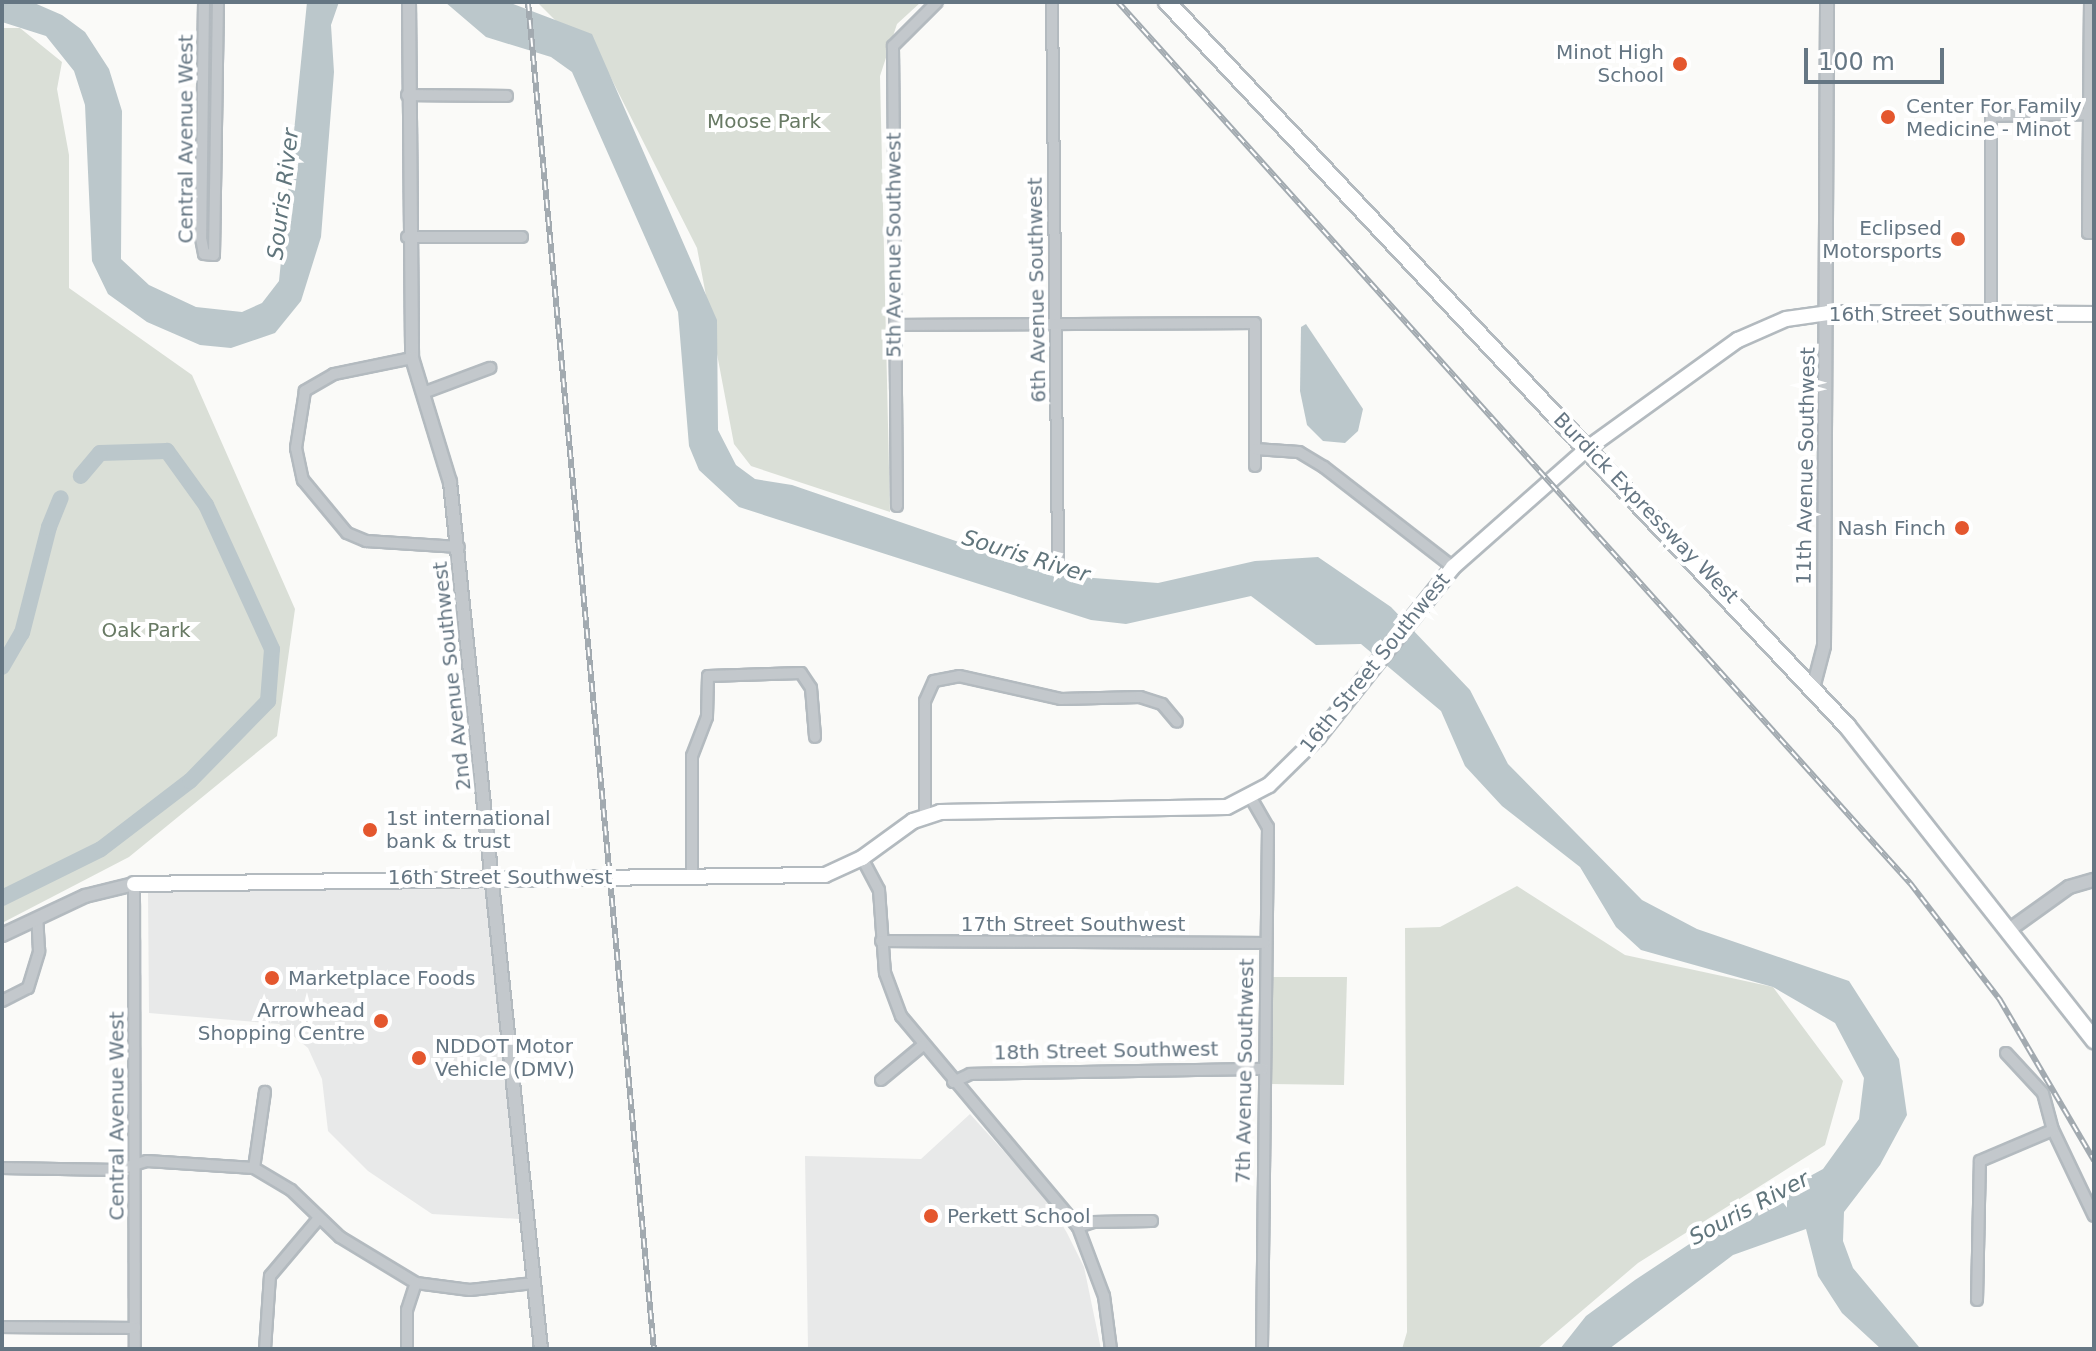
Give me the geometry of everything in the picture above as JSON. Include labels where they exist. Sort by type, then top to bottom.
[{"type":"main road","name":"Burdick Expressway West","points":[[1167,2],[1813,688],[1890,775],[2094,1040]]},
{"type":"main road","name":"16th Street Southwest","points":[[925,817],[959,810],[1190,811],[1227,807],[1251,798],[1318,737],[1453,567],[1588,448],[1738,340],[1786,319],[1828,313],[2094,314]]},
{"type":"main road","points":[[862,858],[896,830],[925,817]]},
{"type":"main road","name":"16th Street Southwest","points":[[134,884],[494,876],[825,875],[862,858]]},
{"type":"street","name":"Central Avenue West","points":[[204,2],[201,238],[204,254],[214,255],[218,2]]},
{"type":"street","name":"2nd Avenue Southwest","points":[[409,2],[407,237],[412,358],[450,482],[459,547],[541,1349]]},
{"type":"street","name":"5th Avenue Southwest","points":[[897,506],[893,46],[937,2]]},
{"type":"street","name":"6th Avenue Southwest","points":[[1052,2],[1058,560]]},
{"type":"street","name":"11th Avenue Southwest","points":[[1813,688],[1824,659],[1828,313],[1827,2]]},
{"type":"street","points":[[2090,2],[2091,233]]},
{"type":"street","points":[[407,95],[507,96]]},
{"type":"street","points":[[1991,314],[1991,116],[2092,114]]},
{"type":"street","points":[[407,237],[522,237]]},
{"type":"street","points":[[895,325],[1255,323],[1255,466]]},
{"type":"street","points":[[412,358],[334,374],[305,391],[296,448],[303,480],[347,533],[366,541],[459,547]]},
{"type":"street","points":[[423,393],[490,368]]},
{"type":"street","points":[[1255,449],[1299,452],[1324,467],[1453,567]]},
{"type":"street","points":[[692,876],[692,756],[707,717],[708,676],[801,673],[808,678],[815,737]]},
{"type":"street","points":[[925,817],[925,701],[934,681],[959,676],[1061,699],[1140,697],[1162,704],[1177,722]]},
{"type":"street","name":"7th Avenue Southwest","points":[[1251,798],[1268,827],[1262,1349]]},
{"type":"street","points":[[862,858],[879,890],[881,941],[901,1016],[922,1046],[1078,1227],[1104,1296],[1111,1349]]},
{"type":"street","points":[[2009,930],[2069,887],[2094,880]]},
{"type":"street","name":"Central Avenue West","points":[[134,884],[135,1349]]},
{"type":"street","points":[[2,935],[85,896],[134,884]]},
{"type":"street","points":[[2,1001],[28,988],[39,951],[37,918]]},
{"type":"street","name":"17th Street Southwest","points":[[881,941],[1265,943]]},
{"type":"street","points":[[881,1080],[922,1046]]},
{"type":"street","points":[[2006,1053],[2039,1086],[2053,1130],[2094,1216]]},
{"type":"street","name":"18th Street Southwest","points":[[953,1082],[970,1074],[1263,1069]]},
{"type":"street","points":[[254,1168],[265,1092]]},
{"type":"street","points":[[1977,1300],[1980,1161],[2027,1137],[2053,1130]]},
{"type":"street","points":[[2,1168],[117,1170],[135,1164],[208,1161],[254,1168],[291,1190],[319,1218],[385,1269],[416,1283],[470,1290],[534,1283]]},
{"type":"street","points":[[265,1349],[270,1276],[319,1218]]},
{"type":"street","points":[[1078,1227],[1093,1222],[1152,1221]]},
{"type":"street","points":[[407,1349],[407,1310],[416,1283]]},
{"type":"street","points":[[2,1327],[135,1328]]},
{"type":"shaded area","points":[[2,2],[32,2],[62,15],[85,32],[109,69],[122,111],[121,259],[149,285],[196,307],[242,312],[262,303],[279,281],[307,2],[339,2],[331,25],[334,72],[321,237],[301,301],[275,333],[231,348],[200,345],[147,322],[108,294],[92,261],[85,105],[74,71],[46,36],[2,22]]},
{"type":"shaded area","points":[[445,2],[508,2],[592,34],[717,320],[718,430],[736,465],[755,479],[792,485],[1055,575],[1158,583],[1255,561],[1318,557],[1391,607],[1470,690],[1508,764],[1642,900],[1697,929],[1849,981],[1899,1059],[1907,1115],[1880,1165],[1844,1212],[1843,1241],[1853,1268],[1919,1347],[1881,1349],[1842,1313],[1818,1276],[1806,1229],[1733,1255],[1609,1349],[1560,1349],[1586,1316],[1635,1280],[1706,1233],[1752,1217],[1779,1193],[1823,1169],[1859,1119],[1864,1078],[1835,1023],[1773,987],[1641,950],[1616,927],[1580,867],[1502,806],[1465,766],[1441,711],[1361,644],[1316,645],[1251,596],[1126,624],[1091,620],[739,507],[699,470],[689,446],[678,312],[572,72],[551,57],[486,37]]},
{"type":"shaded area","points":[[1306,324],[1363,409],[1358,431],[1345,443],[1323,441],[1307,425],[1300,391],[1301,327]]},
{"type":"shaded area","points":[[319,886],[486,888],[520,1219],[432,1214],[368,1171],[328,1131],[322,1079],[308,1048],[279,1024],[149,1013],[148,892]]},
{"type":"shaded area","name":"Perkett School","points":[[970,1114],[1047,1199],[1067,1233],[1084,1267],[1101,1349],[808,1349],[805,1156],[921,1159]]},
{"type":"green space","name":"Moose Park","points":[[537,2],[921,2],[897,24],[880,76],[890,512],[751,466],[734,444],[697,248],[609,74]]},
{"type":"green space","name":"Oak Park","points":[[2,28],[20,28],[62,62],[57,89],[69,155],[69,288],[192,375],[295,609],[277,736],[129,857],[2,923]]},
{"type":"green space","points":[[1517,886],[1625,955],[1773,987],[1843,1081],[1825,1145],[1638,1263],[1537,1349],[1402,1349],[1407,1332],[1405,928],[1440,927]]},
{"type":"green space","points":[[1272,977],[1347,977],[1344,1085],[1271,1084]]},
{"type":"waterway","points":[[2,898],[101,849],[190,781],[268,701],[272,649],[206,505],[167,451],[100,453],[81,476]]},
{"type":"waterway","points":[[2,667],[22,633],[49,527],[61,498]]},
{"type":"railway","points":[[528,2],[654,1349]]},
{"type":"railway","points":[[1118,2],[1910,883],[2000,1000],[2094,1160]]},
{"type":"place","name":"Minot High School","points":[[1680,64]]},
{"type":"place","name":"Center For Family Medicine - Minot","points":[[1888,117]]},
{"type":"place","name":"Eclipsed Motorsports","points":[[1958,239]]},
{"type":"place","name":"Nash Finch","points":[[1962,528]]},
{"type":"place","name":"1st international bank & trust","points":[[370,830]]},
{"type":"place","name":"Marketplace Foods","points":[[272,978]]},
{"type":"place","name":"Arrowhead Shopping Centre","points":[[381,1021]]},
{"type":"place","name":"NDDOT Motor Vehicle (DMV)","points":[[419,1058]]},
{"type":"place","name":"Perkett School","points":[[931,1216]]},
{"type":"water label","name":"Souris River","points":[[283,194]]},
{"type":"water label","name":"Souris River","points":[[1026,556]]},
{"type":"water label","name":"Souris River","points":[[1749,1208]]}]
